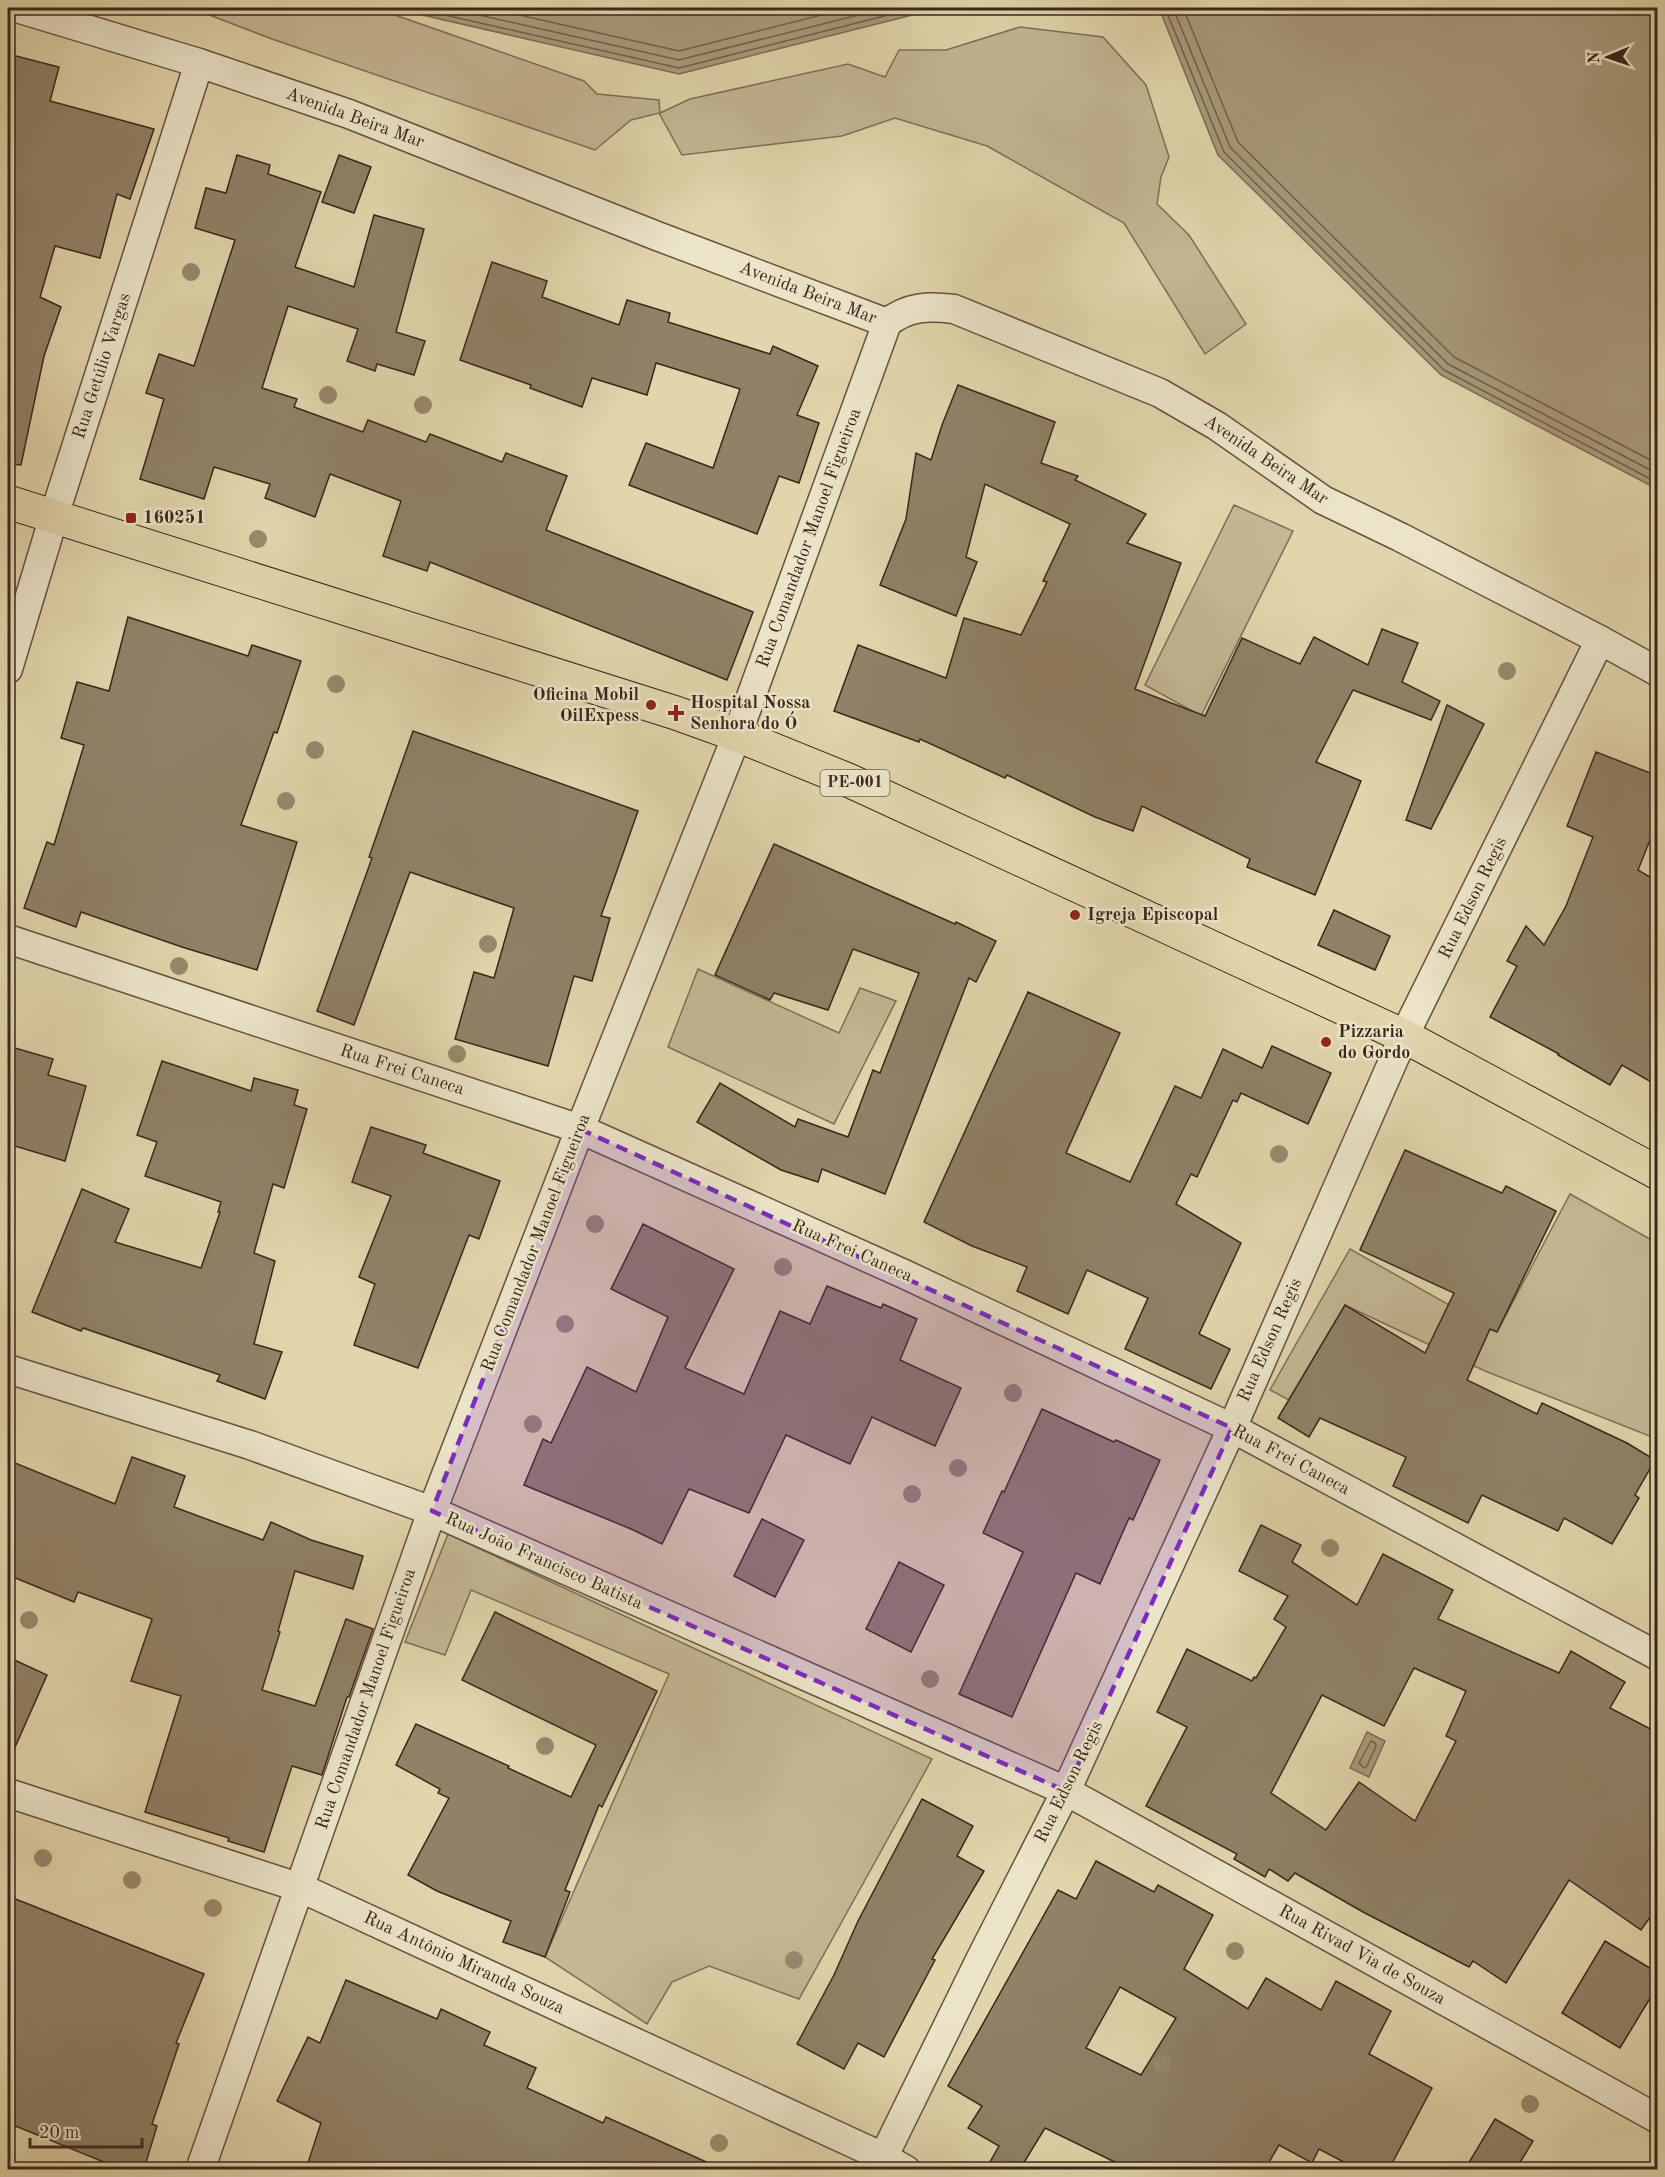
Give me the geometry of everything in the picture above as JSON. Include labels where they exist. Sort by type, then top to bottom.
[{"type":"main road","name":"PE-001","points":[[8,502],[676,713],[848,780],[1404,1036],[1658,1173]]},
{"type":"street","name":"Avenida Beira Mar","points":[[16,8],[199,63],[349,114],[657,236],[887,323],[898,314],[911,309],[931,306],[954,309],[1160,393],[1216,426],[1323,501],[1400,537],[1658,672]]},
{"type":"street","name":"Rua Getúlio Vargas","points":[[8,669],[54,516],[199,63]]},
{"type":"street","name":"Rua Comandador Manoel Figueiroa","points":[[200,2169],[301,1888],[432,1511],[580,1129],[737,735],[887,323]]},
{"type":"street","name":"Rua Edson Regis","points":[[889,2165],[980,1960],[1066,1791],[1232,1428],[1404,1036],[1600,640]]},
{"type":"street","name":"Rua Frei Caneca","points":[[8,939],[580,1129],[904,1274],[1232,1428],[1658,1656]]},
{"type":"street","name":"Rua João Francisco Batista","points":[[8,1369],[250,1445],[432,1511],[1066,1791]]},
{"type":"street","name":"Rua Rivad Via de Souza","points":[[1066,1791],[1658,2120]]},
{"type":"street","name":"Rua Antônio Miranda Souza","points":[[8,1793],[301,1888],[889,2165]]},
{"type":"highlighted area","points":[[580,1129],[1232,1428],[1066,1791],[432,1511]]},
{"type":"shaded area","points":[[191,8],[375,8],[584,81],[597,94],[659,100],[660,113],[690,99],[848,64],[885,77],[899,50],[946,50],[1020,27],[1103,37],[1146,85],[1169,157],[1161,177],[1157,204],[1189,235],[1246,324],[1205,354],[1124,223],[987,146],[895,118],[842,136],[682,155],[659,113],[631,120],[595,150],[272,39]]},
{"type":"shaded area","points":[[1234,505],[1293,531],[1201,716],[1145,685]]},
{"type":"shaded area","points":[[698,969],[839,1033],[860,988],[896,1001],[834,1124],[668,1047]]},
{"type":"shaded area","points":[[1570,1194],[1657,1243],[1657,1439],[1485,1371],[1345,1305],[1289,1400],[1270,1390],[1350,1249],[1497,1332]]},
{"type":"shaded area","points":[[448,1534],[932,1759],[799,1999],[709,1966],[672,1982],[647,2024],[545,1957],[669,1674],[471,1590],[445,1655],[405,1642]]},
{"type":"water","points":[[392,8],[940,8],[679,74]]},
{"type":"water","points":[[1159,8],[1657,8],[1657,489],[1441,375],[1218,155]]},
{"type":"water","points":[[1367,1732],[1385,1741],[1369,1777],[1350,1768]]},
{"type":"building","points":[[8,54],[59,67],[50,101],[154,129],[130,199],[117,194],[100,258],[55,246],[40,297],[61,307],[44,356],[21,465],[8,464]]},
{"type":"building","points":[[237,155],[270,165],[268,174],[321,192],[295,267],[354,287],[374,215],[424,229],[396,332],[425,341],[414,375],[377,364],[375,371],[347,361],[358,329],[288,306],[262,388],[297,399],[294,407],[363,432],[368,420],[426,442],[430,434],[502,462],[506,453],[567,476],[546,530],[753,612],[727,680],[430,562],[427,571],[383,556],[401,501],[330,474],[315,517],[265,498],[270,484],[214,467],[204,499],[140,479],[164,399],[146,393],[159,354],[194,366],[235,240],[195,228],[206,188],[226,193]]},
{"type":"building","points":[[339,155],[371,167],[354,213],[322,202]]},
{"type":"building","points":[[492,262],[547,281],[542,297],[619,325],[627,300],[670,313],[668,322],[770,354],[773,346],[818,366],[797,415],[819,423],[799,483],[779,476],[757,534],[629,485],[646,443],[713,468],[740,389],[656,363],[647,395],[592,378],[582,407],[530,388],[531,385],[460,360]]},
{"type":"building","points":[[958,385],[1055,422],[1041,463],[1078,476],[1075,480],[1146,514],[1127,543],[1181,563],[1135,689],[1205,716],[1242,638],[1300,664],[1314,637],[1368,665],[1382,629],[1418,643],[1402,682],[1440,701],[1431,720],[1353,690],[1316,762],[1361,781],[1315,895],[1247,867],[1250,859],[1142,806],[1133,831],[1095,817],[1007,775],[1005,778],[920,739],[919,742],[834,711],[858,645],[946,678],[964,618],[1021,635],[1047,582],[1043,581],[1070,524],[985,484],[966,557],[977,562],[956,616],[880,585],[906,519],[916,453],[931,460]]},
{"type":"building","points":[[128,617],[248,656],[252,645],[301,661],[277,733],[274,732],[241,825],[297,842],[257,970],[81,912],[76,927],[24,908],[47,842],[54,845],[84,745],[61,738],[77,682],[109,691]]},
{"type":"building","points":[[1447,705],[1484,724],[1431,829],[1406,820]]},
{"type":"building","points":[[413,731],[638,811],[601,916],[610,918],[592,981],[574,976],[548,1066],[455,1039],[474,972],[494,978],[514,908],[410,872],[354,1025],[317,1011],[372,858],[369,857]]},
{"type":"building","points":[[1596,752],[1658,776],[1658,820],[1638,870],[1658,882],[1658,1086],[1622,1065],[1610,1085],[1559,1054],[1490,1017],[1517,966],[1507,961],[1526,926],[1544,945],[1566,906],[1593,837],[1567,826]]},
{"type":"building","points":[[774,844],[996,941],[976,982],[969,978],[885,1194],[822,1169],[818,1182],[781,1170],[697,1122],[720,1083],[795,1127],[798,1119],[848,1137],[873,1070],[880,1073],[919,973],[853,949],[828,1010],[774,993],[770,1000],[715,975]]},
{"type":"building","points":[[1334,910],[1390,936],[1375,970],[1318,945]]},
{"type":"building","points":[[1028,992],[1120,1033],[1066,1153],[1130,1182],[1175,1086],[1201,1098],[1223,1049],[1262,1068],[1272,1046],[1331,1073],[1308,1124],[1241,1093],[1237,1102],[1233,1100],[1197,1177],[1191,1174],[1176,1204],[1241,1243],[1199,1334],[1230,1349],[1211,1389],[1125,1349],[1148,1298],[1087,1270],[1068,1314],[1017,1291],[1027,1267],[972,1246],[924,1222]]},
{"type":"building","points":[[8,1046],[53,1059],[48,1075],[86,1086],[65,1161],[8,1144]]},
{"type":"building","points":[[162,1061],[251,1091],[254,1078],[298,1090],[294,1105],[307,1109],[284,1188],[273,1184],[254,1253],[275,1261],[254,1344],[282,1352],[265,1399],[217,1381],[220,1375],[83,1328],[81,1331],[32,1312],[82,1189],[129,1209],[115,1242],[201,1268],[220,1212],[218,1212],[221,1202],[145,1176],[157,1142],[137,1135]]},
{"type":"building","points":[[371,1127],[426,1145],[423,1153],[500,1181],[479,1239],[469,1235],[418,1368],[354,1345],[375,1284],[359,1277],[391,1196],[352,1182]]},
{"type":"building","points":[[1405,1150],[1502,1193],[1506,1186],[1556,1211],[1497,1332],[1490,1329],[1467,1380],[1537,1414],[1542,1403],[1627,1443],[1655,1460],[1635,1495],[1639,1498],[1612,1544],[1564,1518],[1558,1531],[1482,1495],[1468,1523],[1393,1486],[1406,1457],[1320,1418],[1309,1437],[1278,1418],[1345,1305],[1425,1353],[1454,1293],[1360,1250]]},
{"type":"building","points":[[643,1224],[734,1269],[685,1368],[744,1394],[780,1311],[810,1324],[827,1286],[881,1308],[883,1304],[917,1319],[900,1360],[961,1388],[935,1446],[872,1417],[850,1464],[786,1435],[749,1513],[689,1489],[662,1544],[524,1485],[543,1439],[551,1443],[587,1367],[636,1392],[668,1317],[611,1289]]},
{"type":"building","points":[[1042,1409],[1160,1460],[1133,1520],[1129,1518],[1100,1584],[1076,1573],[1012,1717],[959,1694],[1023,1552],[983,1533]]},
{"type":"building","points":[[132,1457],[185,1476],[174,1507],[263,1540],[271,1522],[311,1540],[363,1556],[353,1589],[295,1571],[278,1631],[280,1632],[262,1690],[315,1706],[346,1619],[373,1629],[349,1697],[347,1697],[322,1775],[292,1766],[264,1852],[228,1841],[229,1838],[145,1812],[181,1696],[131,1681],[152,1619],[78,1592],[74,1602],[8,1575],[8,1460],[115,1504]]},
{"type":"building","points":[[762,1519],[804,1540],[775,1597],[734,1576]]},
{"type":"building","points":[[1261,1525],[1301,1545],[1292,1562],[1357,1605],[1383,1554],[1453,1590],[1438,1619],[1559,1673],[1571,1651],[1625,1682],[1610,1708],[1658,1733],[1658,1906],[1641,1930],[1569,1880],[1506,1983],[1473,1961],[1469,1967],[1363,1912],[1295,1873],[1288,1881],[1269,1869],[1265,1877],[1234,1859],[1237,1854],[1146,1806],[1187,1727],[1157,1712],[1187,1649],[1252,1681],[1286,1627],[1274,1619],[1288,1596],[1239,1571]],"holes":[[[1414,1668],[1466,1691],[1446,1736],[1456,1741],[1415,1821],[1359,1782],[1326,1830],[1271,1793],[1322,1695],[1384,1726]]]},
{"type":"building","points":[[899,1562],[944,1585],[911,1652],[866,1629]]},
{"type":"building","points":[[495,1612],[657,1691],[602,1807],[599,1805],[565,1890],[570,1892],[545,1957],[503,1942],[511,1921],[437,1891],[408,1875],[449,1798],[438,1793],[440,1789],[396,1765],[416,1724],[571,1797],[596,1745],[462,1680]]},
{"type":"building","points":[[8,1657],[47,1675],[8,1763]]},
{"type":"building","points":[[922,1799],[973,1826],[957,1856],[984,1871],[932,1959],[935,1960],[884,2057],[858,2043],[844,2069],[797,2044]]},
{"type":"building","points":[[1096,1861],[1154,1892],[1158,1885],[1213,1915],[1184,1969],[1248,2009],[1266,1978],[1321,2010],[1336,1981],[1391,2011],[1369,2054],[1432,2088],[1389,2169],[1357,2169],[1319,2149],[1312,2163],[1279,2145],[1265,2169],[1129,2169],[1045,2128],[1020,2169],[986,2169],[999,2146],[968,2128],[982,2106],[948,2086],[1058,1890],[1076,1899]],"holes":[[[1120,1987],[1176,2018],[1141,2075],[1086,2048]]]},
{"type":"building","points":[[8,1896],[204,1974],[176,2043],[179,2044],[152,2124],[157,2126],[144,2169],[121,2169],[8,2123]]},
{"type":"building","points":[[1605,1941],[1658,1973],[1658,1985],[1620,2048],[1562,2013]]},
{"type":"building","points":[[346,1980],[437,2019],[441,2009],[490,2032],[484,2045],[536,2068],[527,2088],[603,2123],[606,2117],[722,2169],[306,2169],[321,2123],[277,2101],[308,2037],[320,2043]]},
{"type":"building","points":[[1495,2119],[1533,2141],[1516,2169],[1465,2169]]},
{"type":"place","name":"160251","points":[[131,518]]},
{"type":"place","name":"Oficina Mobil OilExpess","points":[[651,705]]},
{"type":"place","name":"Hospital Nossa Senhora do Ó","points":[[676,713]]},
{"type":"place","name":"Igreja Episcopal","points":[[1075,915]]},
{"type":"place","name":"Pizzaria do Gordo","points":[[1326,1042]]}]
